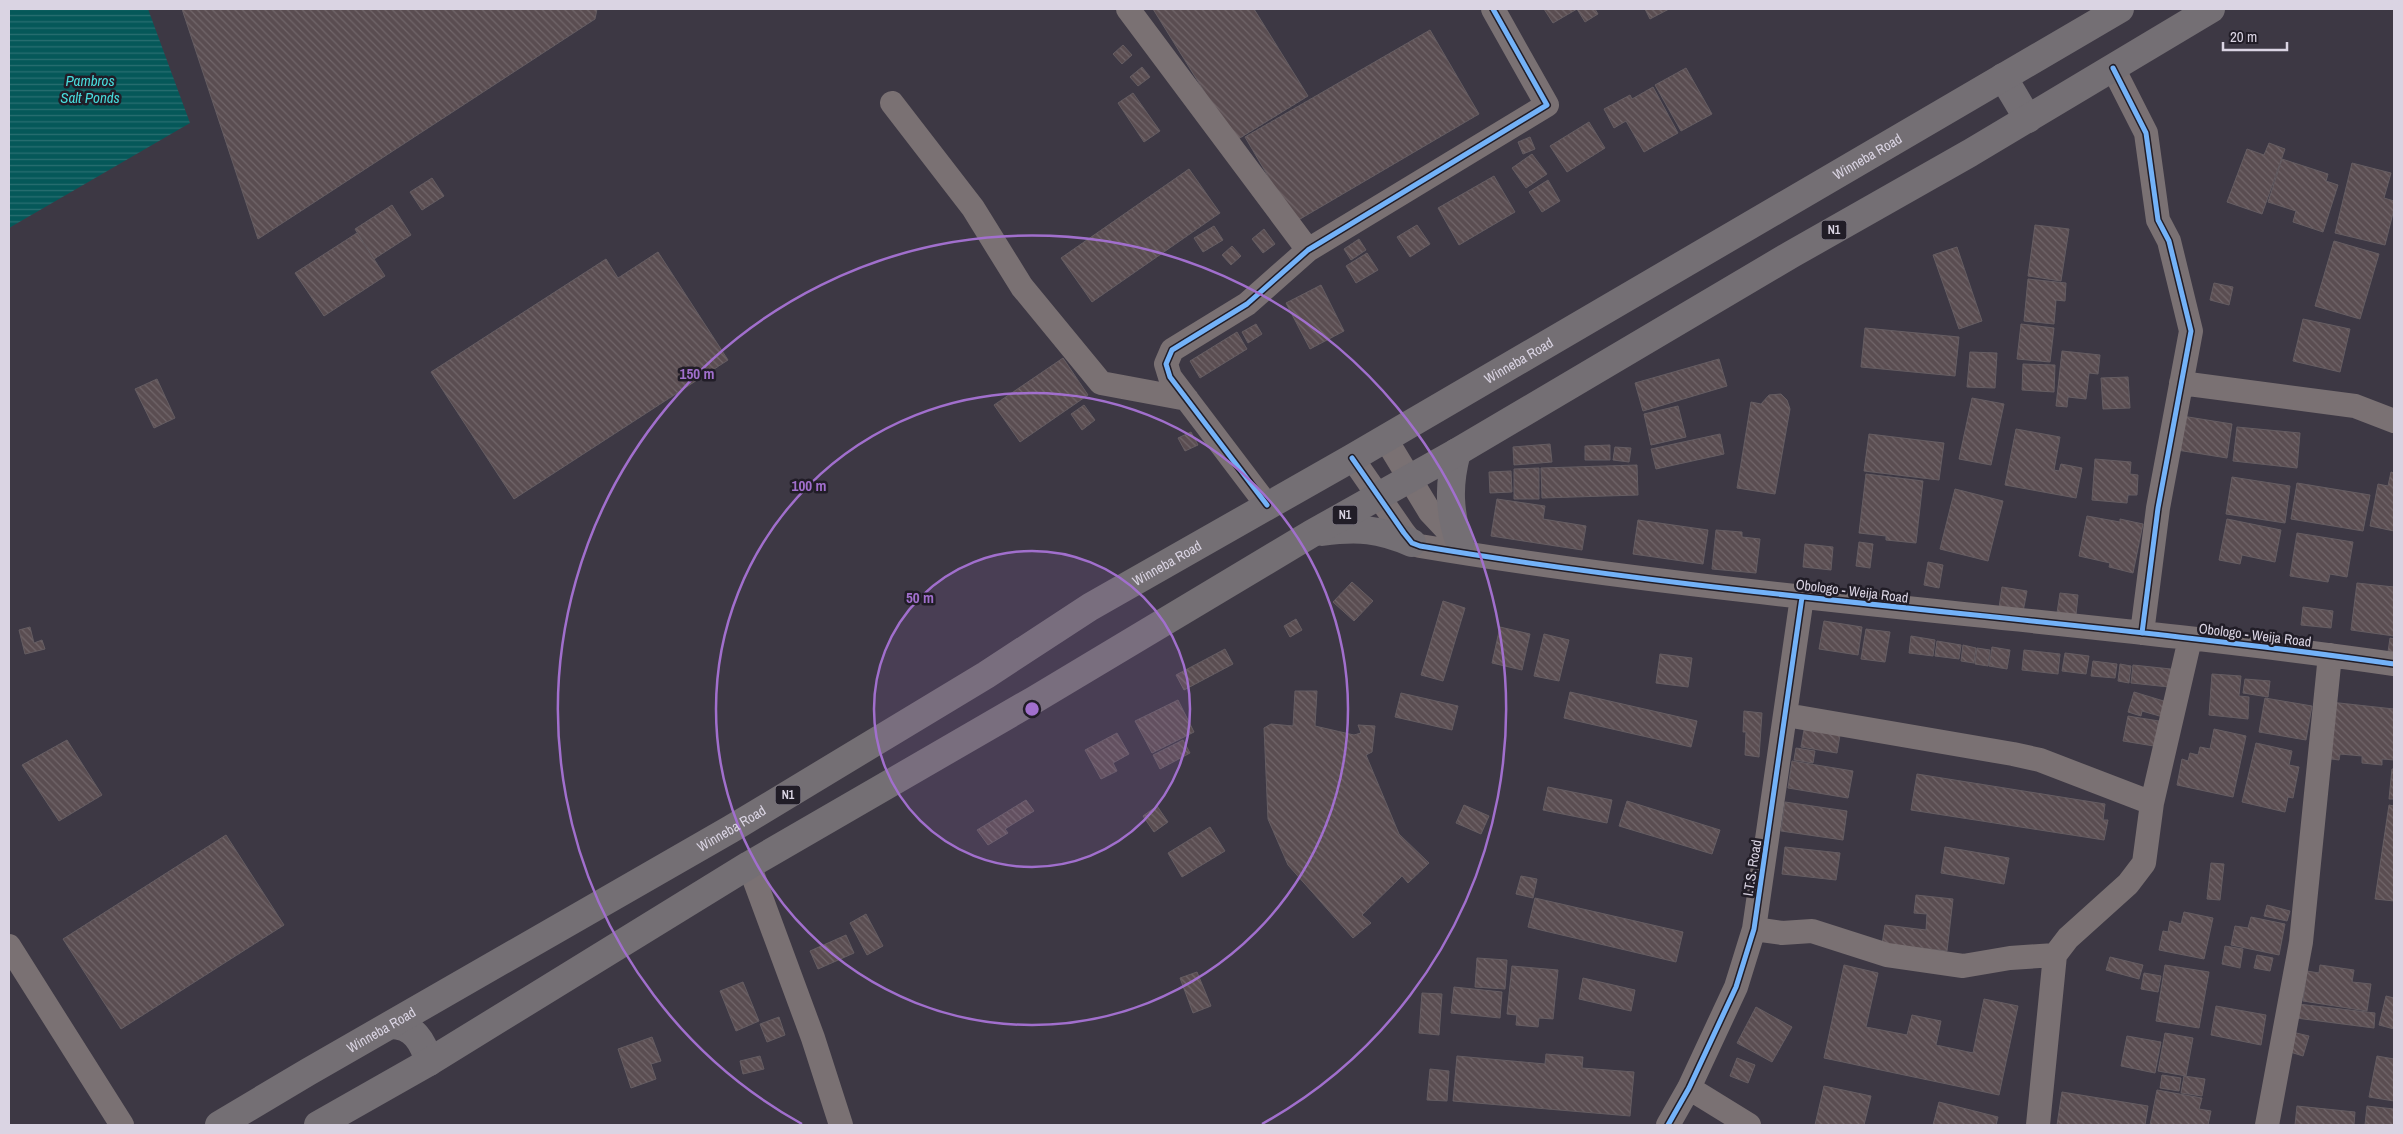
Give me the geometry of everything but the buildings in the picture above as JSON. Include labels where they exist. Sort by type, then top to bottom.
[{"type":"highway","name":"Winneba Road","points":[[219,1125],[731,829],[986,675],[1090,608],[1352,458],[2120,9]]},
{"type":"highway","name":"N1","points":[[318,1125],[429,1062],[749,865],[1017,709],[1310,534],[1457,452],[1792,254],[2113,68],[2210,9]]},
{"type":"highway","points":[[2003,77],[2028,118]]},
{"type":"highway","points":[[1457,452],[1452,470],[1450,508],[1467,550]]},
{"type":"highway","points":[[1310,534],[1366,529],[1390,534],[1412,543]]},
{"type":"highway","points":[[391,1025],[401,1025],[417,1035],[429,1062]]},
{"type":"street","points":[[1128,9],[1308,250]]},
{"type":"street","points":[[1267,505],[1170,377],[1166,364],[1172,350],[1247,304],[1308,250],[1547,105],[1494,9]]},
{"type":"street","points":[[2113,68],[2146,133],[2158,220],[2169,241],[2182,303],[2188,316],[2191,331],[2158,508],[2142,633]]},
{"type":"street","points":[[892,103],[973,208],[1022,288],[1101,383],[1187,399]]},
{"type":"street","points":[[2181,383],[2355,406],[2394,421]]},
{"type":"street","points":[[1385,438],[1430,512],[1467,550]]},
{"type":"street","points":[[1352,458],[1412,543]]},
{"type":"street","name":"Obologo - Weija Road","points":[[1412,543],[1802,597],[2142,633],[2394,664]]},
{"type":"street","name":"I.T.S. Road","points":[[1668,1125],[1689,1088],[1736,987],[1754,929],[1802,597]]},
{"type":"street","points":[[2038,1125],[2055,954],[2068,938],[2128,884],[2144,863],[2152,803],[2190,639]]},
{"type":"street","points":[[2267,1125],[2301,942],[2330,655]]},
{"type":"street","points":[[1786,715],[2040,760],[2152,803]]},
{"type":"street","points":[[749,865],[813,1038],[841,1125]]},
{"type":"street","points":[[1754,929],[1782,933],[1812,931],[1887,955],[1963,966],[2010,958],[2055,954]]},
{"type":"street","points":[[9,946],[122,1125]]},
{"type":"street","points":[[1689,1088],[1748,1125]]},
{"type":"water","name":"Pambros Salt Ponds","points":[[9,9],[148,9],[190,123],[9,228]]},
{"type":"cycle path","points":[[1267,505],[1170,377],[1166,364],[1172,350],[1247,304],[1308,250],[1547,105],[1493,9]]},
{"type":"cycle path","points":[[2113,68],[2146,133],[2158,220],[2169,241],[2191,331],[2158,508],[2142,633]]},
{"type":"cycle path","points":[[1352,458],[1404,533],[1412,543],[1420,546],[1541,565],[1663,581],[2151,634],[2394,664]]},
{"type":"cycle path","points":[[1668,1125],[1689,1088],[1736,987],[1754,929],[1802,597]]}]
